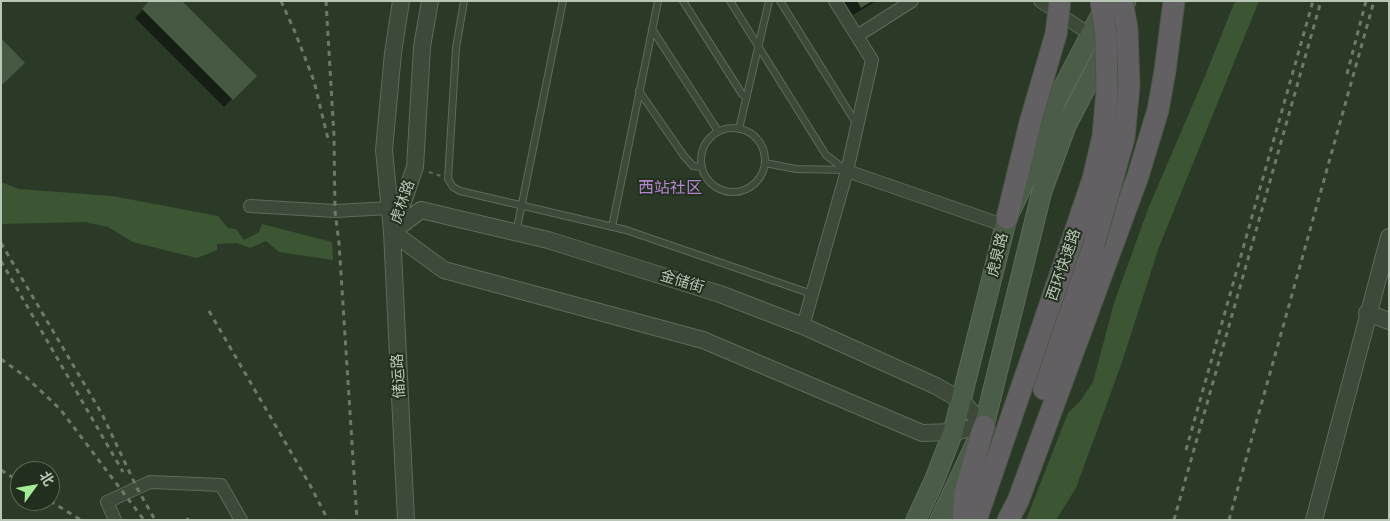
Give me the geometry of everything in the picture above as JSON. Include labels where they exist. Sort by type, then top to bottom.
[{"type":"highway","points":[[1007,222],[1030,123],[1056,34],[1060,1]]},
{"type":"highway","name":"西环快速路","points":[[976,520],[1093,179],[1102,136],[1107,91],[1106,36],[1101,1]]},
{"type":"highway","name":"西环快速路","points":[[999,520],[1094,244],[1124,138],[1129,86],[1127,28],[1122,1]]},
{"type":"highway","points":[[1008,520],[1018,501],[1138,176],[1158,110],[1174,1]]},
{"type":"highway","points":[[963,520],[965,493],[984,426]]},
{"type":"main road","name":"虎泉路","points":[[916,520],[934,482],[953,432],[1007,222],[1057,100],[1107,1]]},
{"type":"main road","name":"虎泉路","points":[[940,520],[984,426],[1042,191],[1066,126],[1100,60],[1126,1]]},
{"type":"street","name":"虎林路","points":[[392,232],[384,150],[400,1]]},
{"type":"street","name":"虎林路","points":[[392,232],[414,167],[422,47],[430,1]]},
{"type":"street","points":[[803,326],[847,170],[872,60],[835,1]]},
{"type":"street","points":[[857,36],[912,1]]},
{"type":"street","points":[[1040,1],[1091,35]]},
{"type":"street","points":[[847,170],[1007,222]]},
{"type":"street","points":[[250,206],[335,210],[390,208]]},
{"type":"street","name":"金储街","points":[[392,232],[422,210],[548,240],[720,294],[803,326],[936,386],[962,401],[984,426]]},
{"type":"street","points":[[392,232],[444,270],[702,340],[922,434],[953,432],[984,426]]},
{"type":"street","name":"储运路","points":[[392,232],[406,520]]},
{"type":"street","points":[[1314,520],[1389,237]]},
{"type":"street","points":[[1368,313],[1389,321]]},
{"type":"street","points":[[115,520],[107,502],[150,482],[221,485],[241,520]]},
{"type":"lane","points":[[464,1],[456,48],[448,179],[453,188],[635,233],[812,294]]},
{"type":"lane","points":[[516,233],[563,1]]},
{"type":"lane","points":[[612,227],[658,1]]},
{"type":"lane","points":[[683,1],[742,94],[746,97]]},
{"type":"lane","points":[[730,1],[826,155],[847,170]]},
{"type":"lane","points":[[739,129],[769,1]]},
{"type":"lane","points":[[780,1],[857,125]]},
{"type":"lane","points":[[652,28],[718,132]]},
{"type":"lane","points":[[640,91],[684,156],[693,166],[702,167]]},
{"type":"lane","points":[[732,128],[739,129],[752,134],[759,142],[764,152],[762,173],[756,182],[747,188],[737,192],[727,191],[717,188],[709,181],[702,167],[702,152],[712,135],[718,132],[732,128]]},
{"type":"lane","points":[[764,163],[796,169],[847,170]]},
{"type":"path","points":[[414,167],[448,179]]},
{"type":"shaded area","points":[[1235,1],[1259,1],[1159,247],[1121,365],[1076,488],[1056,520],[1026,520],[1068,413],[1081,400],[1093,382],[1114,303],[1148,209]]},
{"type":"shaded area","points":[[1,182],[19,189],[112,196],[218,216],[228,228],[236,229],[244,240],[259,232],[262,224],[332,242],[333,260],[279,252],[266,241],[250,248],[237,243],[217,244],[217,250],[197,258],[133,242],[108,227],[85,222],[1,224]]},
{"type":"building","points":[[149,1],[182,1],[257,76],[233,100],[142,9]]},
{"type":"building","points":[[857,1],[872,1],[861,8]]},
{"type":"building","points":[[1,38],[25,63],[3,84],[1,82]]},
{"type":"railway","points":[[281,1],[314,81],[329,143]]},
{"type":"railway","points":[[326,1],[334,136],[335,211],[339,243],[357,520]]},
{"type":"railway","points":[[1186,450],[1313,1]]},
{"type":"railway","points":[[1174,520],[1321,1]]},
{"type":"railway","points":[[1347,74],[1366,1]]},
{"type":"railway","points":[[1229,520],[1374,1]]},
{"type":"railway","points":[[1,243],[102,414],[137,488],[155,520]]},
{"type":"railway","points":[[1,261],[123,472]]},
{"type":"railway","points":[[209,311],[310,485],[328,520]]},
{"type":"railway","points":[[1,359],[26,377],[60,409],[144,520]]},
{"type":"railway","points":[[1,470],[10,476]]},
{"type":"railway","points":[[60,507],[81,520]]},
{"type":"district","name":"西站社区","points":[[670,188]]}]
